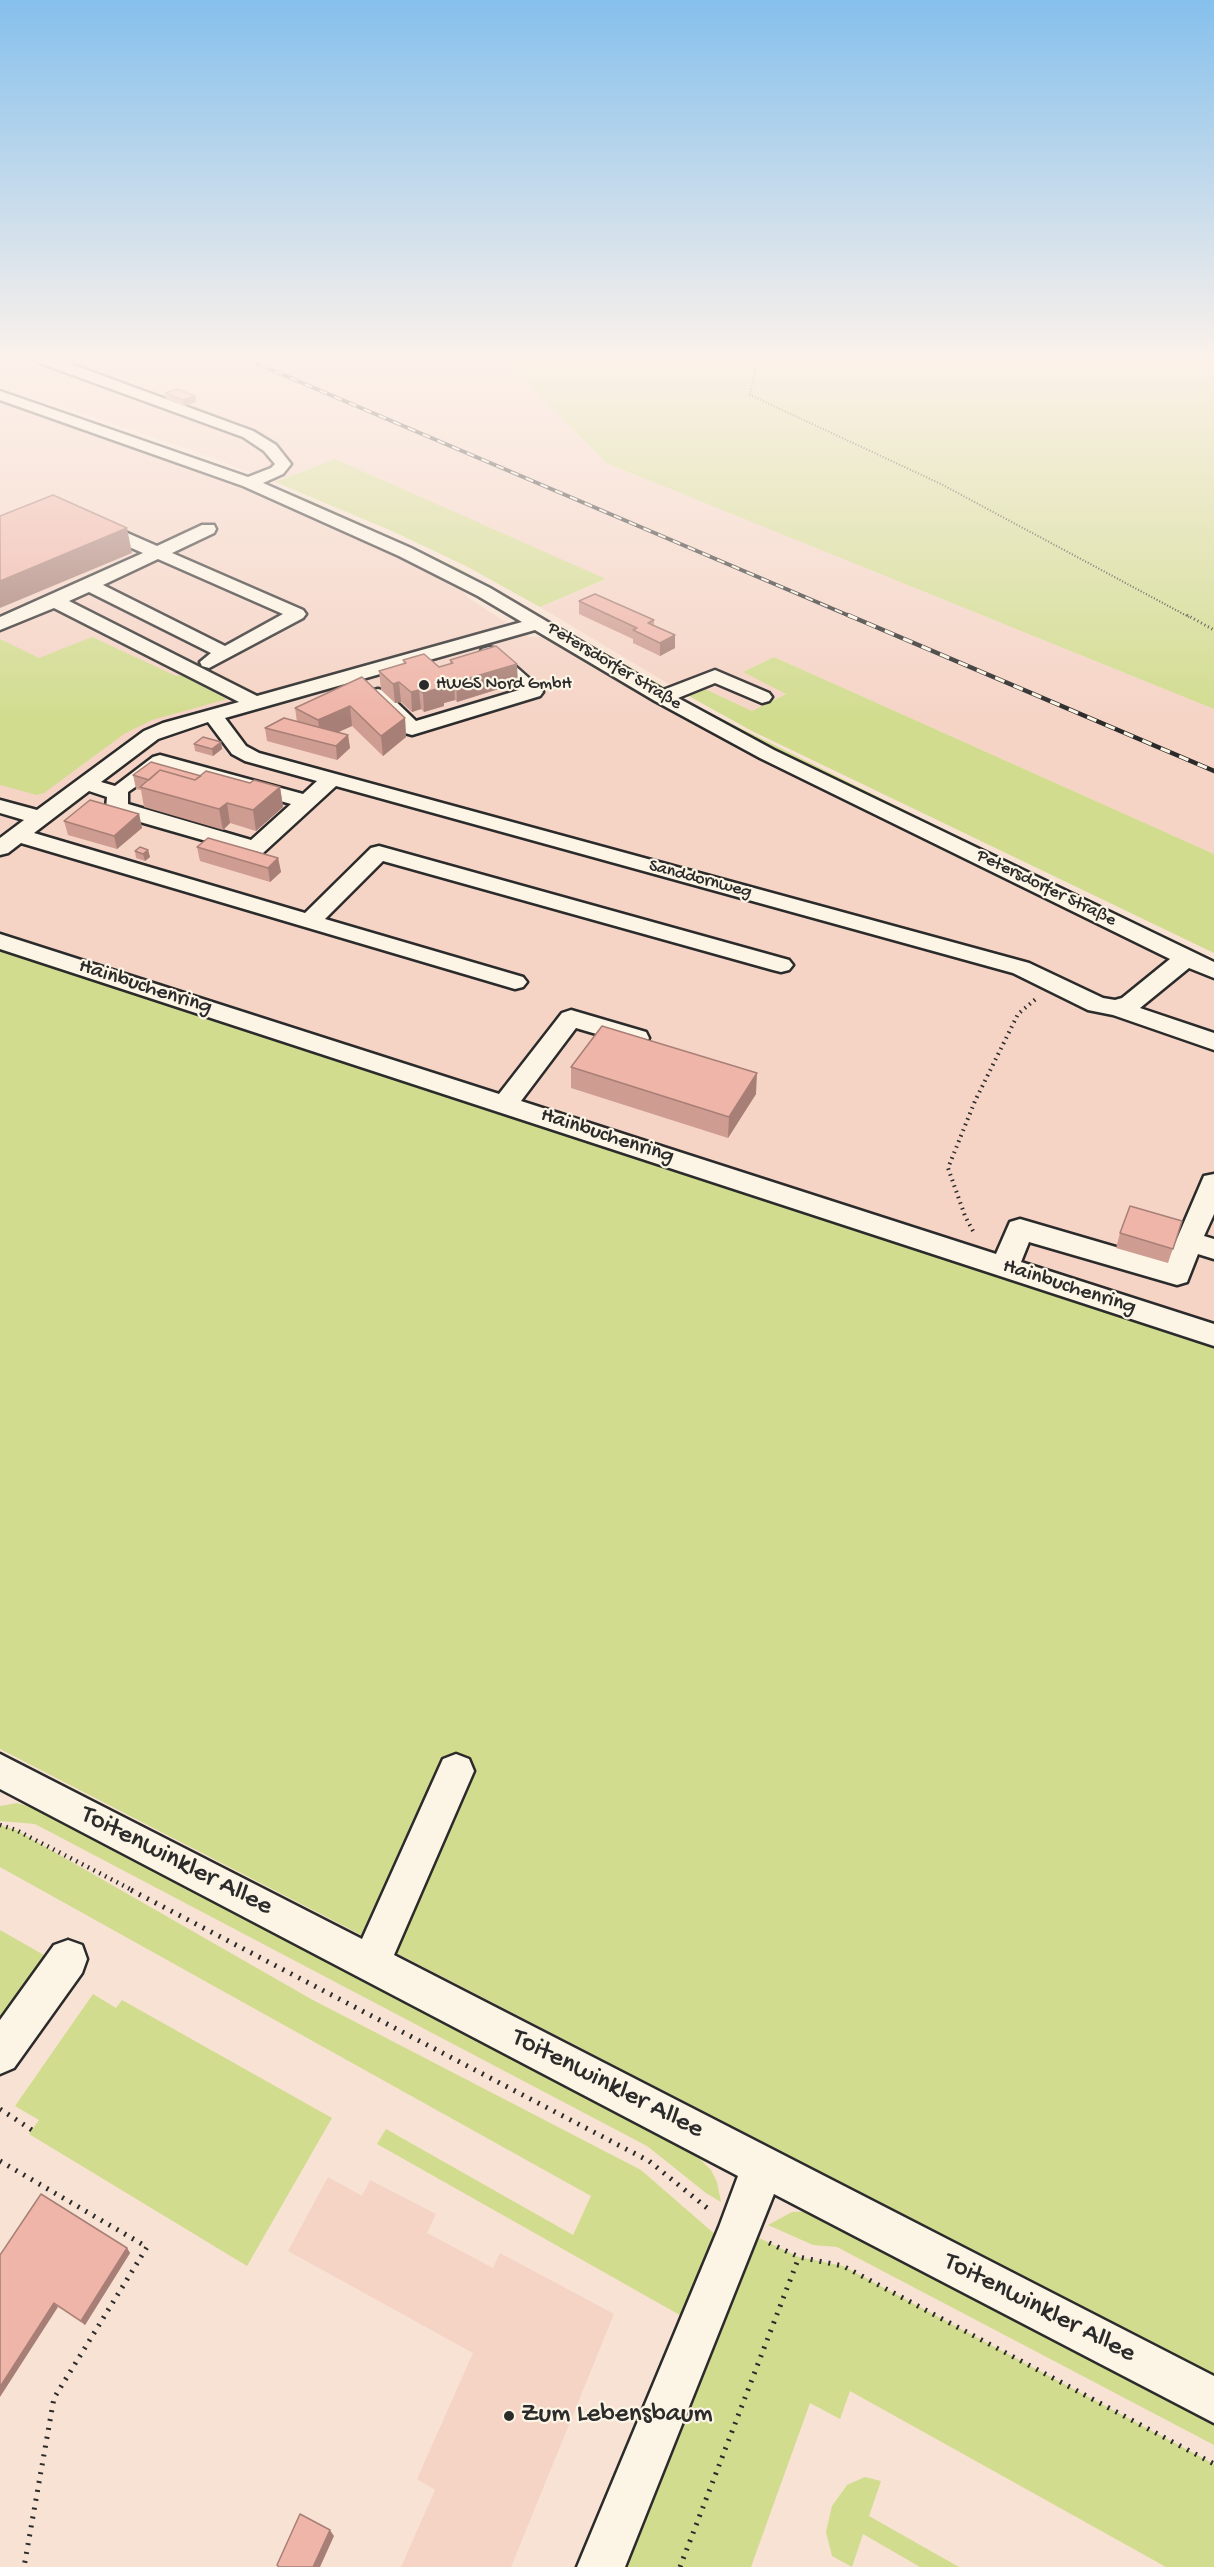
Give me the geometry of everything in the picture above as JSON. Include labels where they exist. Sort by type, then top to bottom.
[{"type":"street","name":"Petersdorfer Straße","points":[[237,479],[405,552],[475,587],[662,697],[767,754],[1214,971]]},
{"type":"street","points":[[249,483],[259,479]]},
{"type":"street","points":[[82,520],[297,614],[193,671]]},
{"type":"street","points":[[0,624],[55,601],[208,529]]},
{"type":"street","points":[[88,585],[225,653]]},
{"type":"street","points":[[55,601],[256,704]]},
{"type":"street","points":[[0,848],[151,735],[170,727],[358,676],[539,623]]},
{"type":"street","points":[[358,676],[412,729],[533,692],[477,642]]},
{"type":"street","points":[[662,697],[715,676],[762,697]]},
{"type":"street","name":"Sanddornweg","points":[[213,716],[239,750],[252,757],[1021,968],[1097,1005],[1117,1008],[1214,1042]]},
{"type":"street","points":[[307,802],[160,761],[118,793],[117,808],[255,848],[307,802],[332,779]]},
{"type":"street","points":[[85,784],[118,793]]},
{"type":"street","points":[[0,806],[39,818]]},
{"type":"street","points":[[18,835],[515,982]]},
{"type":"street","points":[[310,921],[379,853],[781,965]]},
{"type":"street","name":"Hainbuchenring","points":[[0,941],[206,996],[504,1104],[1214,1335]]},
{"type":"street","points":[[1117,1008],[1131,1003],[1186,958]]},
{"type":"street","points":[[504,1104],[571,1018],[662,1045]]},
{"type":"street","points":[[1005,1268],[1020,1229],[1177,1275],[1201,1245],[1214,1183]]},
{"type":"street","name":"Toitenwinkler Allee","points":[[0,1771],[1214,2400]]},
{"type":"street","points":[[371,1963],[456,1771]]},
{"type":"street","points":[[0,2054],[68,1959]]},
{"type":"street","points":[[601,2567],[740,2229],[763,2166]]},
{"type":"path","points":[[930,479],[1214,630]]},
{"type":"path","points":[[971,1256],[977,1238],[965,1216],[948,1168],[975,1101],[1018,1014],[1053,984]]},
{"type":"path","points":[[0,1825],[16,1830],[649,2161],[708,2209],[740,2229],[799,2257],[843,2266],[1214,2464]]},
{"type":"path","points":[[0,2109],[32,2130]]},
{"type":"path","points":[[0,2161],[147,2247],[54,2398],[24,2567]]},
{"type":"path","points":[[680,2567],[799,2257]]},
{"type":"shaded area","points":[[0,479],[221,479],[296,509],[460,587],[467,597],[529,637],[544,637],[741,748],[1214,981],[1214,1346],[0,950]]},
{"type":"shaded area","points":[[267,479],[283,479],[275,482]]},
{"type":"shaded area","points":[[379,479],[645,479],[1214,709],[1214,854],[774,657],[743,672],[787,693],[752,711],[705,689],[690,692],[687,695],[540,607],[605,580]]},
{"type":"shaded area","name":"Zum Lebensbaum","points":[[328,2177],[362,2196],[370,2180],[436,2214],[427,2233],[493,2268],[500,2253],[614,2314],[511,2567],[401,2567],[435,2490],[417,2479],[473,2353],[288,2251]]},
{"type":"green space","points":[[283,479],[380,479],[606,579],[540,607],[466,566],[392,531],[275,482]]},
{"type":"green space","points":[[645,479],[1214,479],[1214,709]]},
{"type":"green space","points":[[264,482],[308,499],[458,568],[666,688],[658,688],[263,484]]},
{"type":"green space","points":[[92,637],[176,676],[181,675],[227,699],[152,720],[124,734],[44,793],[37,795],[0,785],[0,639],[39,658]]},
{"type":"green space","points":[[774,657],[1214,854],[1214,953],[752,731],[687,695],[690,692],[705,689],[752,711],[786,694],[743,672]]},
{"type":"green space","points":[[682,699],[1019,867],[1214,960],[1214,964],[743,734],[683,703]]},
{"type":"green space","points":[[0,950],[1214,1346],[1214,2374],[0,1749]]},
{"type":"green space","points":[[17,1803],[34,1808],[694,2153],[711,2170],[717,2182],[721,2202],[706,2193],[647,2146],[35,1824],[0,1821],[0,1806]]},
{"type":"green space","points":[[0,1825],[16,1830],[311,1999],[641,2170],[717,2236],[685,2318],[377,2144],[386,2129],[573,2235],[591,2196],[0,1867]]},
{"type":"green space","points":[[0,1930],[58,1963],[0,2043]]},
{"type":"green space","points":[[93,1994],[116,2008],[122,2000],[332,2118],[247,2266],[29,2134],[39,2120],[15,2106]]},
{"type":"green space","points":[[813,2211],[1214,2422],[1214,2445],[837,2247],[813,2245],[768,2225],[792,2212]]},
{"type":"green space","points":[[740,2229],[799,2257],[843,2266],[1214,2464],[1214,2567],[1166,2567],[850,2391],[840,2419],[810,2403],[751,2567],[601,2567]]},
{"type":"green space","points":[[865,2477],[881,2481],[869,2516],[959,2567],[920,2567],[863,2534],[852,2567],[832,2556],[826,2532],[832,2506],[847,2485]]},
{"type":"building","points":[[53,495],[127,528],[0,581],[0,516]]},
{"type":"building","points":[[595,594],[654,620],[648,623],[675,635],[660,643],[633,630],[637,628],[579,601]]},
{"type":"building","points":[[496,646],[517,664],[456,682],[454,680],[440,684],[443,687],[423,693],[419,690],[411,692],[399,682],[393,684],[379,671],[406,663],[403,660],[424,654],[439,667],[453,663],[450,660]]},
{"type":"building","points":[[362,677],[405,718],[381,736],[350,706],[318,720],[295,708]]},
{"type":"building","points":[[284,718],[348,735],[336,746],[265,728]]},
{"type":"building","points":[[203,737],[221,742],[212,749],[194,744]]},
{"type":"building","points":[[151,762],[201,776],[195,780],[160,770],[149,780],[133,775]]},
{"type":"building","points":[[160,770],[195,780],[206,771],[250,783],[254,780],[280,787],[253,810],[227,803],[219,809],[140,787]]},
{"type":"building","points":[[90,800],[139,814],[114,836],[64,821]]},
{"type":"building","points":[[208,838],[278,858],[268,868],[197,847]]},
{"type":"building","points":[[140,847],[148,850],[143,854],[135,851]]},
{"type":"building","points":[[602,1026],[757,1073],[729,1117],[571,1067]]},
{"type":"building","points":[[1130,1206],[1182,1221],[1173,1249],[1120,1233]]},
{"type":"building","points":[[41,2194],[127,2248],[81,2321],[54,2303],[0,2387],[0,2255]]},
{"type":"building","points":[[300,2514],[330,2530],[313,2567],[279,2567],[277,2565]]},
{"type":"railway","points":[[527,479],[852,617]]},
{"type":"railway","points":[[848,615],[1214,771]]},
{"type":"place","name":"HWGS Nord GmbH","points":[[424,685]]},
{"type":"place","name":"Zum Lebensbaum","points":[[509,2416]]}]
